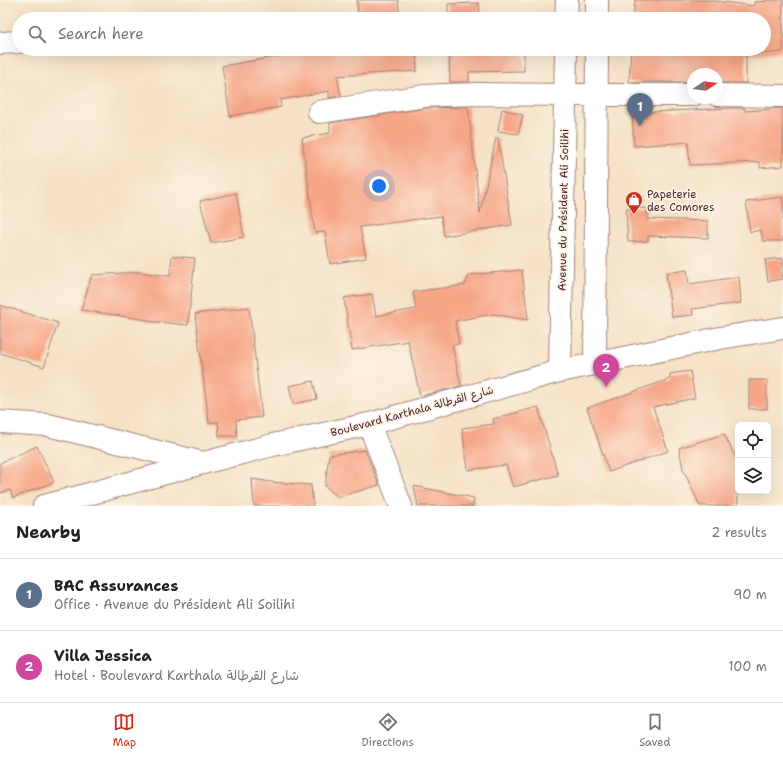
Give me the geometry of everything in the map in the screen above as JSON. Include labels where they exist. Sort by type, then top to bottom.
[{"type":"street","points":[[566,0],[566,12]]},
{"type":"street","points":[[597,0],[597,12]]},
{"type":"street","points":[[0,43],[12,42]]},
{"type":"street","name":"Avenue du Président Ali Soilihi","points":[[560,371],[566,56]]},
{"type":"street","points":[[595,364],[597,56]]},
{"type":"street","points":[[319,112],[431,96],[479,94],[687,95]]},
{"type":"street","points":[[723,95],[783,96]]},
{"type":"street","name":"Boulevard Karthala شارع القرطالة","points":[[44,506],[273,445],[368,424],[560,371],[720,338],[783,328]]},
{"type":"street","points":[[0,422],[48,424],[203,463]]},
{"type":"street","points":[[368,424],[401,506]]},
{"type":"building","points":[[357,0],[398,0],[399,12],[358,12]]},
{"type":"building","points":[[635,0],[708,0],[754,6],[754,2],[783,0],[783,52],[771,53],[771,12],[634,12]]},
{"type":"building","points":[[479,3],[480,12],[448,12],[448,4]]},
{"type":"building","points":[[281,56],[416,56],[417,71],[337,76],[341,96],[329,98],[329,91],[280,100],[281,107],[230,116],[222,66]]},
{"type":"building","points":[[449,56],[524,56],[524,71],[469,72],[469,82],[450,82]]},
{"type":"building","points":[[631,56],[746,56],[746,83],[723,83],[723,68],[687,68],[687,82],[629,82]]},
{"type":"building","points":[[468,107],[480,213],[496,138],[498,138],[512,225],[444,236],[441,216],[360,227],[366,258],[330,264],[325,232],[315,233],[302,138],[330,133],[330,123],[426,108]]},
{"type":"building","points":[[745,108],[745,111],[783,108],[783,166],[760,168],[760,162],[690,165],[688,142],[634,146],[632,113]]},
{"type":"building","points":[[502,109],[523,115],[518,134],[498,131]]},
{"type":"building","points":[[236,193],[244,237],[211,243],[200,201]]},
{"type":"building","points":[[782,197],[783,241],[763,241],[761,230],[750,232],[746,202]]},
{"type":"building","points":[[647,208],[647,219],[708,221],[708,238],[648,236],[648,241],[628,242],[626,209]]},
{"type":"building","points":[[172,256],[195,258],[188,325],[147,321],[148,320],[81,310],[92,275],[138,272],[170,276]]},
{"type":"building","points":[[783,258],[783,279],[768,281],[765,260]]},
{"type":"building","points":[[522,270],[528,320],[493,314],[455,321],[459,344],[452,345],[461,386],[420,396],[408,341],[352,350],[344,298],[372,294],[376,316],[416,309],[413,292],[465,285],[469,275]]},
{"type":"building","points":[[687,270],[689,284],[739,277],[741,303],[692,309],[693,315],[672,317],[666,273]]},
{"type":"building","points":[[0,305],[58,323],[44,367],[0,353]]},
{"type":"building","points":[[249,307],[262,417],[236,420],[237,436],[219,436],[218,422],[209,423],[195,314]]},
{"type":"building","points":[[690,371],[695,398],[653,407],[668,451],[609,472],[587,408],[670,379],[670,374]]},
{"type":"building","points":[[749,380],[767,380],[767,409],[749,409]]},
{"type":"building","points":[[313,381],[317,399],[293,404],[289,386]]},
{"type":"building","points":[[538,407],[558,475],[513,487],[506,465],[468,470],[462,428],[494,424],[493,419]]},
{"type":"building","points":[[724,434],[735,456],[735,494],[738,494],[738,506],[700,506],[683,469],[679,448]]},
{"type":"building","points":[[37,446],[54,482],[13,498],[10,490],[0,493],[0,463]]},
{"type":"building","points":[[365,450],[379,485],[338,497],[325,486],[329,455]]},
{"type":"building","points":[[252,479],[311,485],[313,506],[254,506]]},
{"type":"building","points":[[414,486],[474,498],[473,506],[418,506]]},
{"type":"place","name":"BAC Assurances","points":[[640,126]]},
{"type":"place","name":"Papeterie des Comores","points":[[634,215]]},
{"type":"place","name":"Villa Jessica","points":[[606,387]]}]
